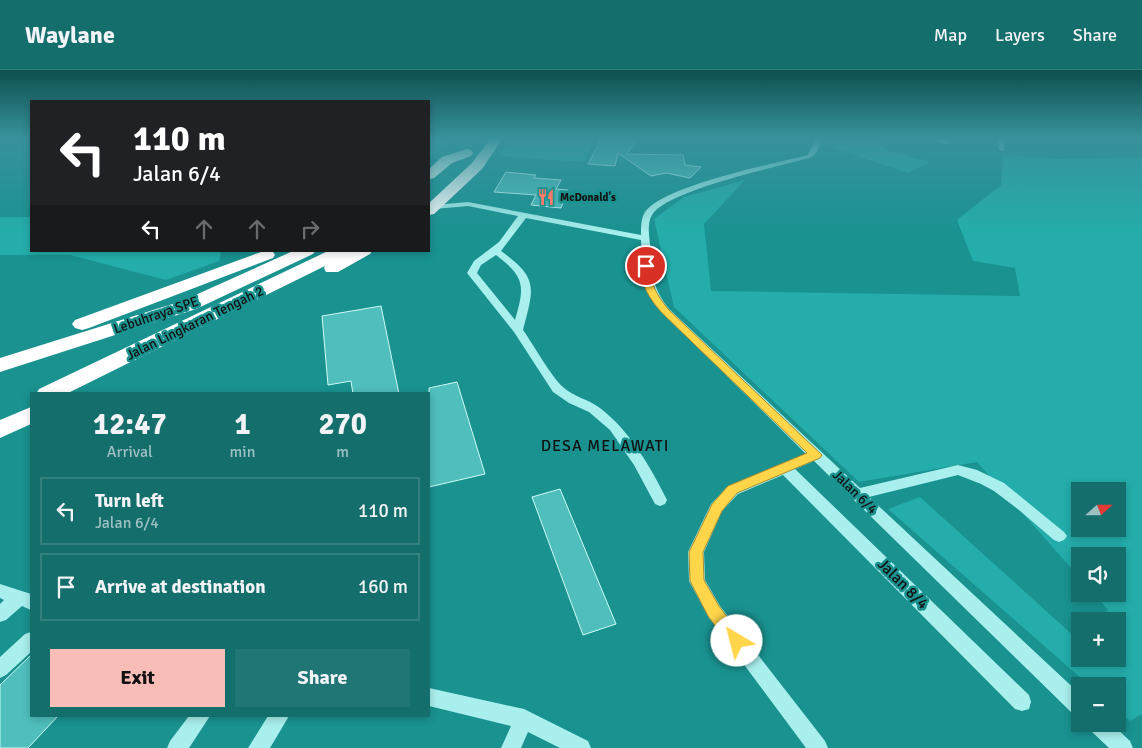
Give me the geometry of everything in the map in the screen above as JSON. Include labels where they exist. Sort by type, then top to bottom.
[{"type":"highway","points":[[430,202],[454,170]]},
{"type":"highway","points":[[430,202],[462,170]]},
{"type":"highway","points":[[430,202],[452,192],[474,170]]},
{"type":"highway","points":[[220,272],[232,264],[241,252]]},
{"type":"highway","name":"Lebuhraya SPE","points":[[0,354],[275,252]]},
{"type":"highway","points":[[112,330],[287,252]]},
{"type":"highway","name":"Lebuhraya SPE","points":[[0,365],[188,304],[304,252]]},
{"type":"highway","name":"Jalan Lingkaran Tengah 2","points":[[51,392],[340,252]]},
{"type":"highway","name":"Jalan Lingkaran Tengah 2","points":[[79,392],[362,252]]},
{"type":"highway","points":[[0,416],[30,401]]},
{"type":"highway","points":[[0,430],[30,415]]},
{"type":"street","name":"Jalan 6/4","points":[[762,170],[682,192],[661,202],[648,214],[645,238],[646,279],[653,296],[665,311],[1071,698]]},
{"type":"street","points":[[452,192],[468,204]]},
{"type":"street","points":[[430,202],[468,204],[645,238]]},
{"type":"street","points":[[524,214],[496,251],[481,260],[472,269],[472,273],[518,330],[557,389],[573,400],[593,409],[615,426],[639,462],[660,500]]},
{"type":"street","points":[[496,251],[524,273],[528,290],[518,330]]},
{"type":"street","points":[[816,455],[733,490],[716,508],[696,552],[697,581],[714,611],[818,748]]},
{"type":"street","name":"Jalan 8/4","points":[[784,467],[1022,702]]},
{"type":"street","points":[[857,494],[958,470],[975,473],[1008,495],[1059,536]]},
{"type":"street","points":[[0,591],[25,600]]},
{"type":"street","points":[[0,614],[25,600]]},
{"type":"street","points":[[0,669],[30,641]]},
{"type":"street","points":[[430,697],[524,719],[581,748]]},
{"type":"street","points":[[177,748],[200,717]]},
{"type":"street","points":[[258,748],[279,717]]},
{"type":"street","points":[[511,748],[524,719]]},
{"type":"street","points":[[1106,732],[1123,748]]},
{"type":"shaded area","points":[[898,170],[915,170],[908,173]]},
{"type":"shaded area","points":[[1002,170],[1142,170],[1142,714],[1130,721],[1126,717],[1126,677],[1080,677],[888,509],[920,497],[1071,633],[1071,667],[1126,667],[1126,612],[1106,612],[1108,610],[1101,602],[1126,602],[1126,547],[1071,547],[1071,568],[977,462],[859,482],[674,307],[654,219],[684,197],[745,180],[704,224],[711,291],[1020,296],[1015,268],[973,261],[957,220],[1001,185]]},
{"type":"shaded area","points":[[0,217],[30,217],[30,252],[221,253],[219,261],[166,280],[70,255],[0,255]]},
{"type":"building","points":[[642,170],[698,170],[690,178],[666,173],[651,176]]},
{"type":"building","points":[[506,172],[536,175],[534,178],[561,180],[556,189],[568,190],[561,208],[531,205],[536,195],[494,192]]},
{"type":"building","points":[[381,306],[399,392],[353,392],[351,381],[328,385],[322,316]]},
{"type":"building","points":[[457,382],[485,474],[430,487],[429,388]]},
{"type":"building","points":[[560,489],[616,624],[583,635],[532,497]]},
{"type":"building","points":[[30,656],[30,717],[57,717],[28,748],[0,748],[0,685]]},
{"type":"place","name":"McDonald's","points":[[546,197]]},
{"type":"district","name":"DESA MELAWATI","points":[[605,446]]},
{"type":"route","points":[[646,266],[646,279],[653,296],[665,311],[816,455],[757,478],[733,490],[716,508],[696,552],[697,581],[714,611],[737,641]]}]
